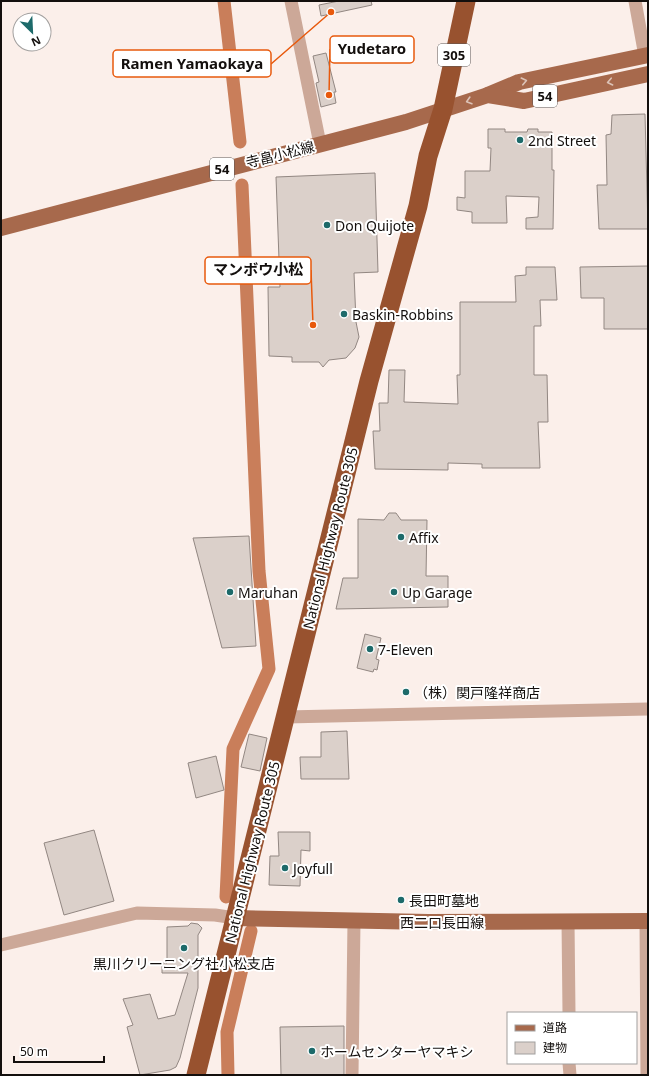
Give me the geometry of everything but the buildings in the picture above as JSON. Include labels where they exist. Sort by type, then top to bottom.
[{"type":"highway","name":"National Highway Route 305","points":[[193,1074],[235,918],[369,381],[418,206],[428,156],[443,109],[462,4]]},
{"type":"main road","name":"寺畠小松線","points":[[1,228],[406,122],[488,95],[519,82],[647,56]]},
{"type":"main road","name":"寺畠小松線","points":[[488,95],[524,101],[648,74]]},
{"type":"main road","name":"西二口長田線","points":[[235,918],[354,921],[647,921]]},
{"type":"street","points":[[291,1],[320,144]]},
{"type":"street","points":[[635,1],[647,56]]},
{"type":"street","points":[[286,717],[648,709]]},
{"type":"street","points":[[1,946],[137,913],[215,915],[235,918]]},
{"type":"street","points":[[352,1075],[354,921]]},
{"type":"street","points":[[568,921],[569,1012]]},
{"type":"street","points":[[647,921],[647,1075]]},
{"type":"street","points":[[569,1064],[570,1075]]},
{"type":"waterway","points":[[224,1],[240,142]]},
{"type":"waterway","points":[[226,897],[233,749],[269,669],[259,571],[242,185]]},
{"type":"waterway","points":[[228,1075],[227,1032],[251,931]]},
{"type":"place","name":"Ramen Yamaokaya","points":[[331,12]]},
{"type":"place","name":"Yudetaro","points":[[329,95]]},
{"type":"place","name":"2nd Street","points":[[520,140]]},
{"type":"place","name":"Don Quijote","points":[[327,225]]},
{"type":"place","name":"Baskin-Robbins","points":[[344,314]]},
{"type":"place","name":"マンボウ小松","points":[[313,325]]},
{"type":"place","name":"Affix","points":[[401,537]]},
{"type":"place","name":"Maruhan","points":[[230,592]]},
{"type":"place","name":"Up Garage","points":[[394,592]]},
{"type":"place","name":"7-Eleven","points":[[370,649]]},
{"type":"place","name":"（株）関戸隆祥商店","points":[[406,692]]},
{"type":"place","name":"Joyfull","points":[[285,868]]},
{"type":"place","name":"長田町墓地","points":[[401,900]]},
{"type":"place","name":"黒川クリーニング社小松支店","points":[[184,948]]},
{"type":"place","name":"ホームセンターヤマキシ","points":[[312,1051]]}]
